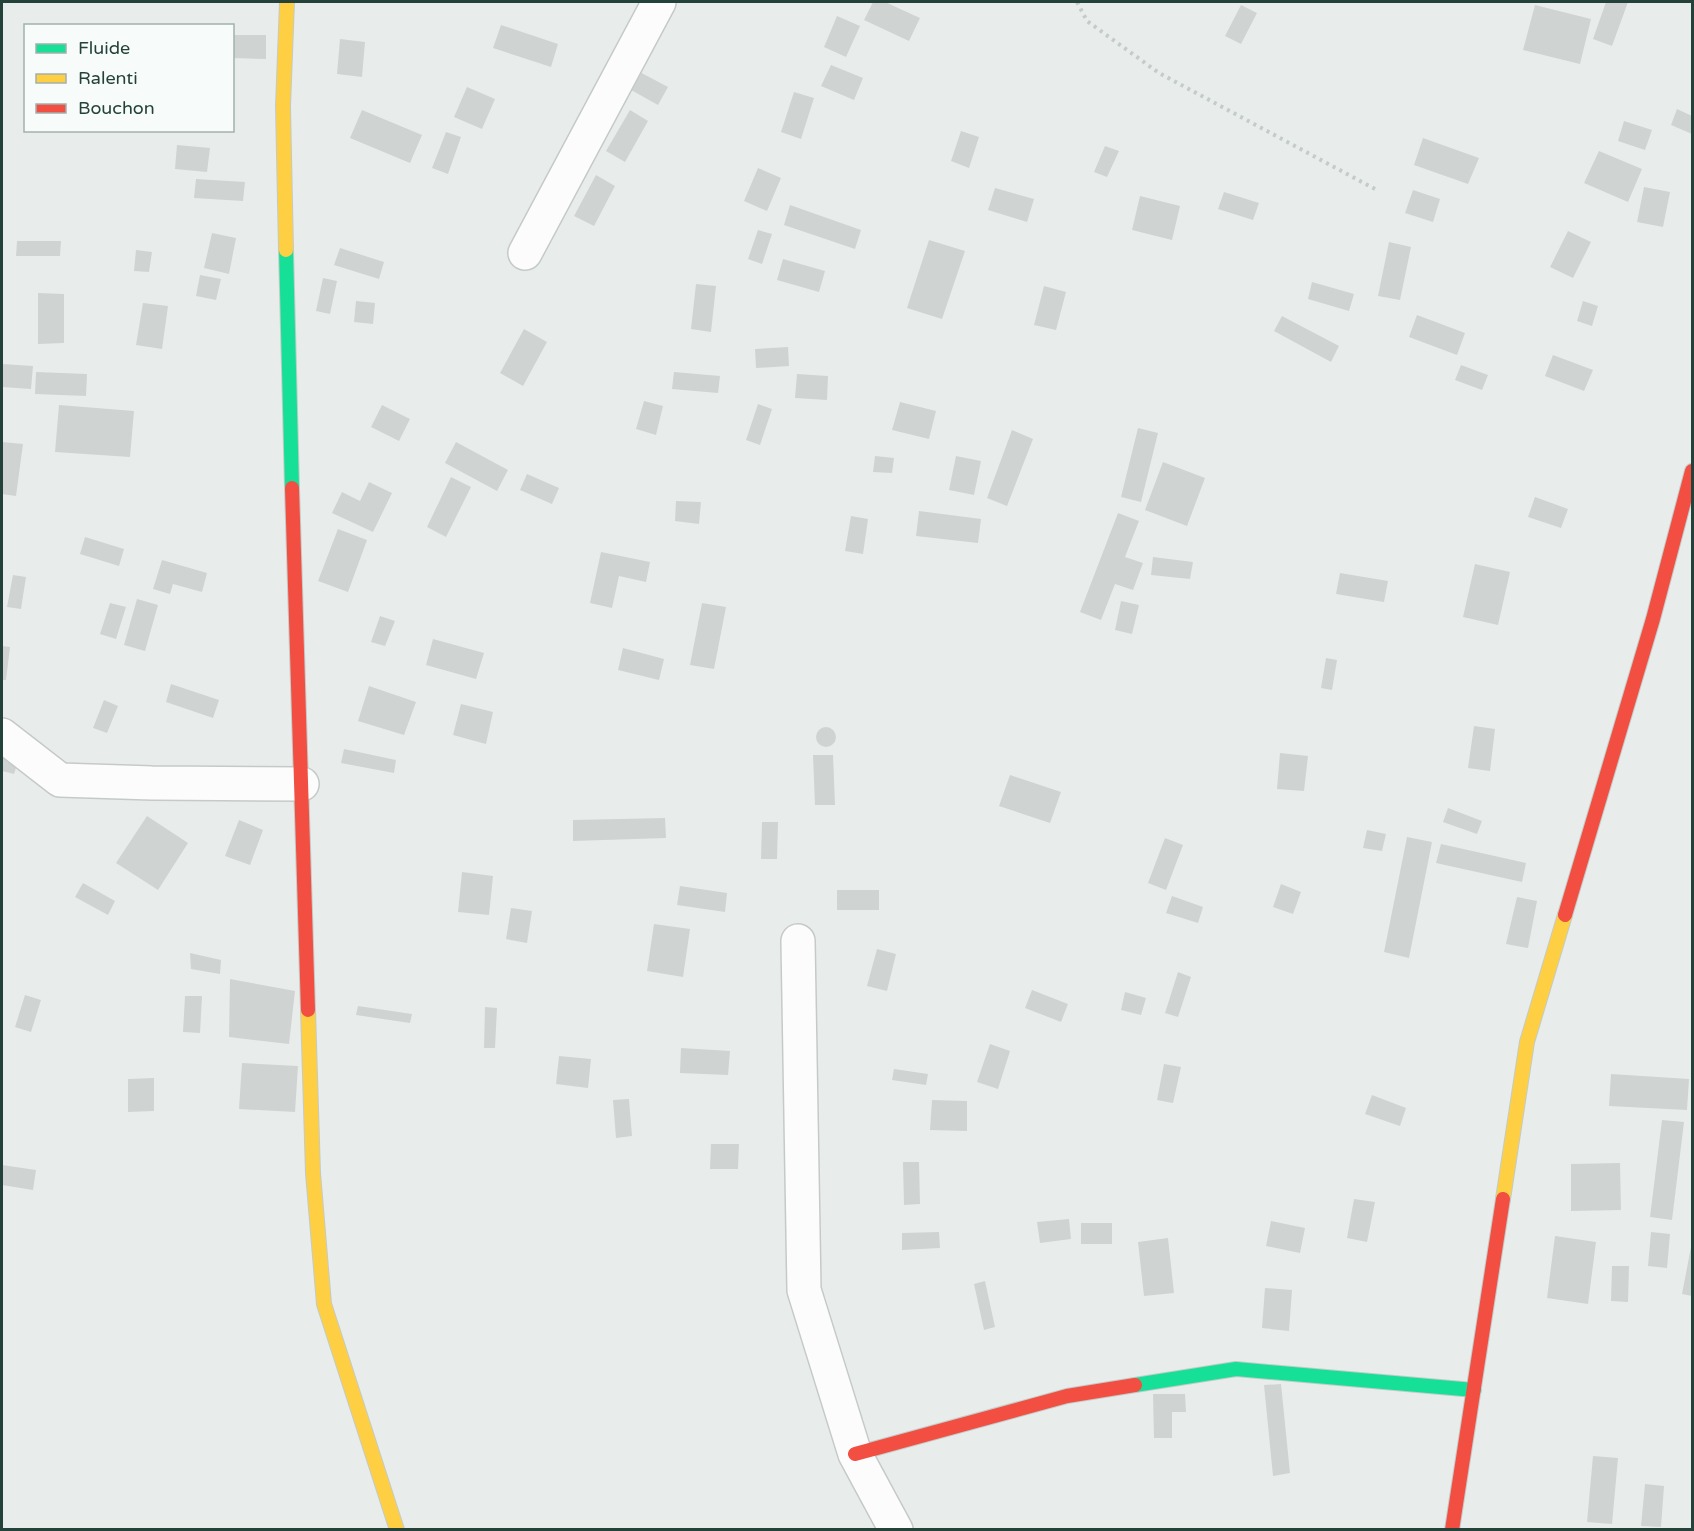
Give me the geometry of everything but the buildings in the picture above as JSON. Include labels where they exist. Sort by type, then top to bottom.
[{"type":"street","points":[[287,2],[283,106],[313,1173],[324,1304],[397,1530]]},
{"type":"street","points":[[525,253],[659,2]]},
{"type":"street","points":[[1452,1530],[1527,1042],[1650,631],[1692,471]]},
{"type":"street","points":[[2,735],[60,780],[302,784]]},
{"type":"street","points":[[798,941],[804,1290],[855,1454],[896,1530]]},
{"type":"street","points":[[855,1454],[1067,1396],[1236,1369],[1473,1390]]},
{"type":"path","points":[[1077,2],[1087,21],[1159,73],[1375,189]]},
{"type":"traffic: fast","points":[[286,250],[292,488]]},
{"type":"traffic: fast","points":[[1135,1385],[1236,1369],[1474,1390]]},
{"type":"traffic: slow","points":[[286,250],[283,106],[287,2]]},
{"type":"traffic: slow","points":[[1503,1199],[1527,1042],[1565,915]]},
{"type":"traffic: slow","points":[[308,1010],[313,1173],[324,1304],[397,1530]]},
{"type":"traffic: jam","points":[[1565,915],[1653,619],[1692,471]]},
{"type":"traffic: jam","points":[[292,488],[308,1010]]},
{"type":"traffic: jam","points":[[1452,1530],[1503,1199]]},
{"type":"traffic: jam","points":[[855,1454],[1067,1396],[1135,1385]]}]
